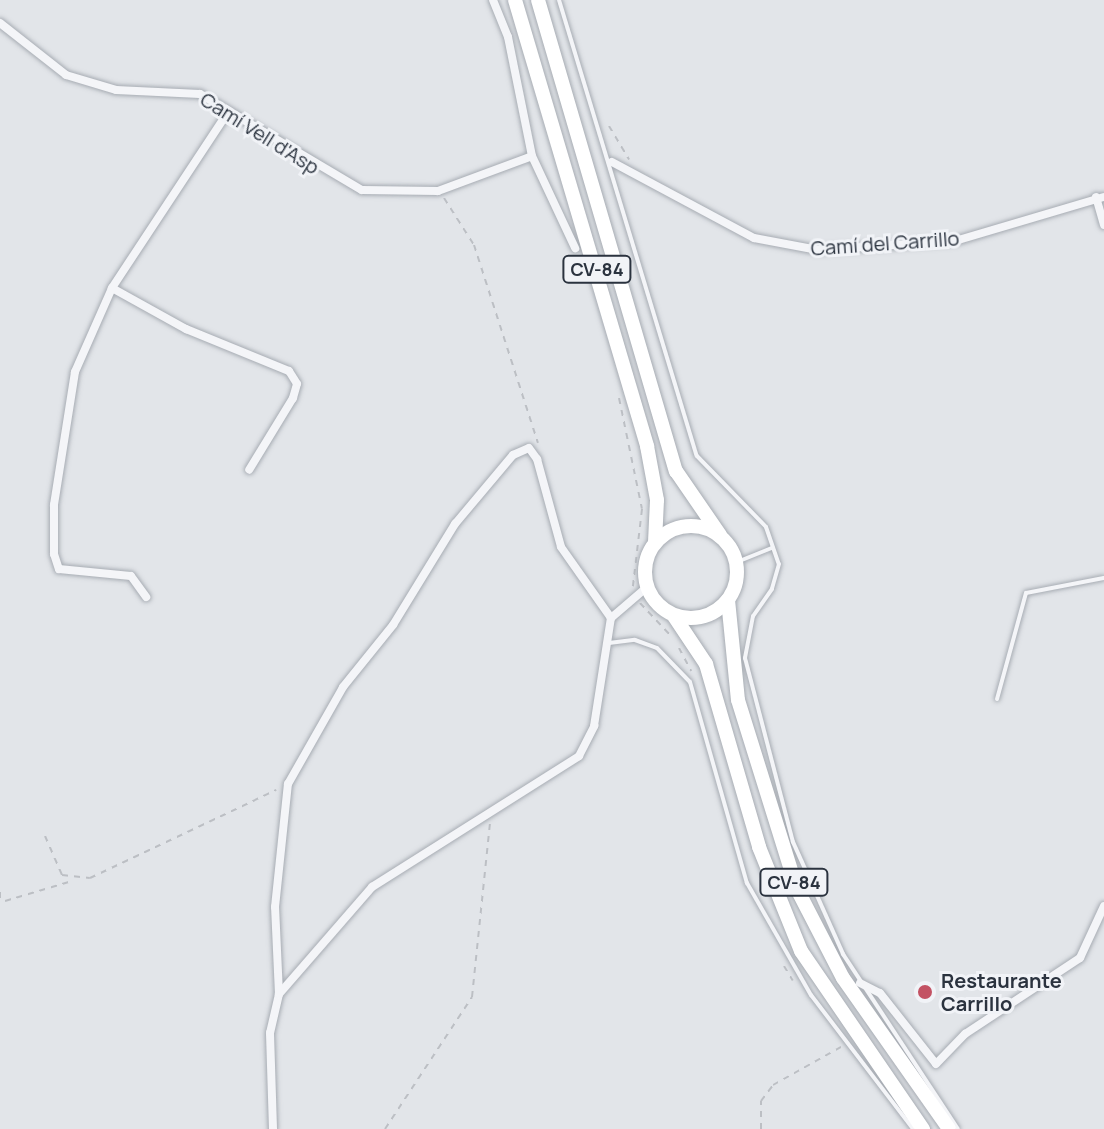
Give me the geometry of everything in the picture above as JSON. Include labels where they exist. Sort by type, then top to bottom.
[{"type":"main road","name":"CV-84","points":[[515,0],[647,446],[657,500],[655,543],[645,562],[641,590],[674,616],[706,664],[759,847],[801,951],[923,1129]]},
{"type":"main road","name":"CV-84","points":[[538,0],[676,471],[737,562],[728,600],[738,700],[797,889],[843,978],[949,1129]]},
{"type":"main road","points":[[655,543],[689,526],[720,535]]},
{"type":"main road","points":[[674,616],[715,613],[728,600]]},
{"type":"street","points":[[493,0],[508,37],[532,156],[575,248]]},
{"type":"street","name":"Camí Vell d'Asp","points":[[0,23],[78,80],[116,90],[184,90],[228,112],[343,183],[385,195],[438,191],[532,156]]},
{"type":"street","points":[[146,597],[131,576],[59,569],[54,554],[54,505],[75,372],[112,288],[228,112]]},
{"type":"street","name":"Camí del Carrillo","points":[[612,162],[754,238],[818,250],[955,241],[1100,197],[1104,225]]},
{"type":"street","points":[[112,288],[186,329],[289,371],[297,384],[293,398],[249,470]]},
{"type":"street","points":[[273,1129],[270,1033],[279,994],[275,907],[288,784],[308,740],[393,625],[455,524],[513,455],[531,451],[561,547],[611,618]]},
{"type":"street","points":[[279,994],[372,887],[443,836],[491,814],[579,756],[594,726],[611,618],[641,590]]},
{"type":"street","points":[[860,983],[880,993],[936,1064],[965,1034],[1080,958],[1104,906]]},
{"type":"lane","points":[[559,0],[612,162],[697,456],[766,527],[772,548],[777,579],[746,637],[749,688],[805,875],[860,983],[958,1129]]},
{"type":"lane","points":[[737,562],[772,548]]},
{"type":"lane","points":[[997,699],[1026,593],[1104,578]]},
{"type":"lane","points":[[607,644],[617,638],[657,648],[690,682],[747,883],[811,995],[913,1129]]},
{"type":"path","points":[[609,126],[640,178]]},
{"type":"path","points":[[438,191],[474,245],[504,351],[539,431],[531,451]]},
{"type":"path","points":[[615,384],[642,509],[630,567],[693,677]]},
{"type":"path","points":[[0,904],[75,880],[288,784]]},
{"type":"path","points":[[385,1129],[472,997],[491,814]]},
{"type":"path","points":[[45,836],[62,875],[75,880]]},
{"type":"path","points":[[0,892],[5,901]]},
{"type":"path","points":[[780,957],[799,990]]},
{"type":"path","points":[[835,1036],[852,1058]]},
{"type":"path","points":[[761,1129],[761,1101],[773,1085],[849,1043]]},
{"type":"place","name":"Restaurante Carrillo","points":[[925,992]]}]
